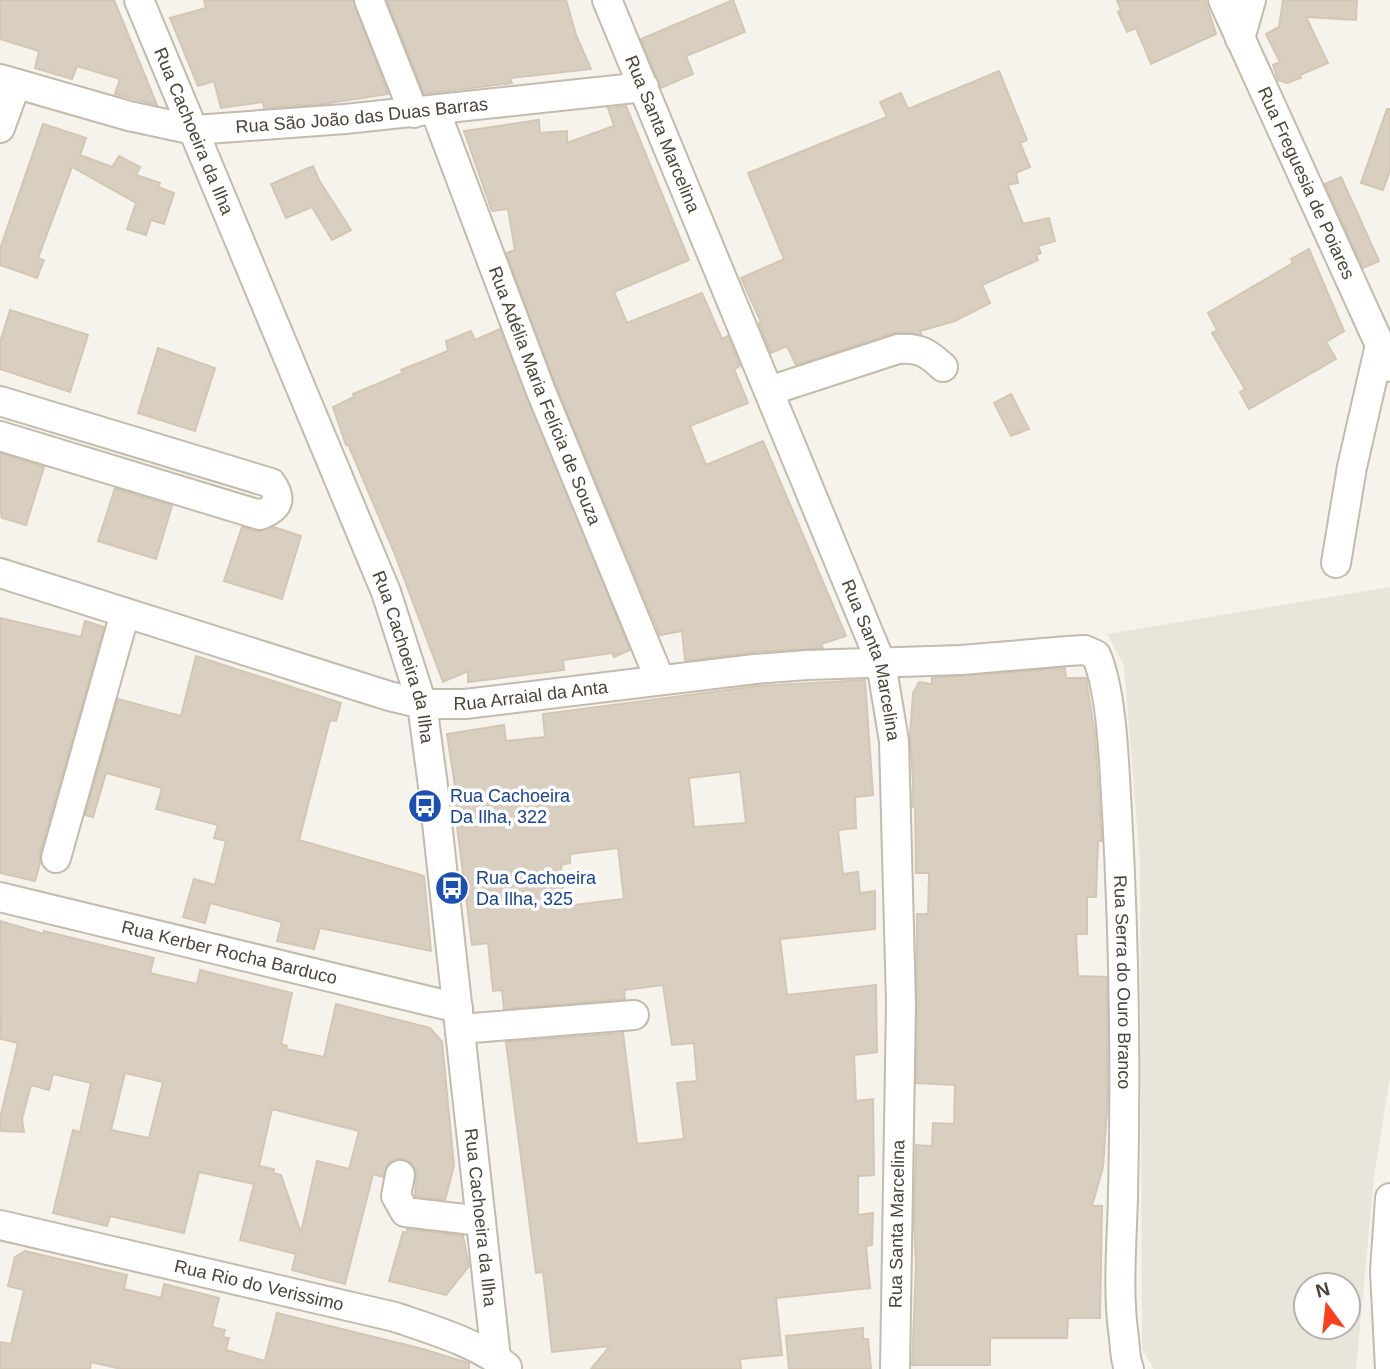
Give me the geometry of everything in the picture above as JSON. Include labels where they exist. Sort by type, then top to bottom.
[{"type":"street","name":"Rua Cachoeira da Ilha","points":[[139,0],[386,592],[422,704],[481,1221],[503,1364]]},
{"type":"street","name":"Rua Adélia Maria Felícia de Souza","points":[[369,0],[424,111],[660,680]]},
{"type":"street","name":"Rua Santa Marcelina","points":[[607,0],[881,663],[894,741],[901,1003],[895,1369]]},
{"type":"street","name":"Rua Freguesia de Poiares","points":[[1223,0],[1385,356]]},
{"type":"street","points":[[1240,39],[1251,0]]},
{"type":"street","name":"Rua São João das Duas Barras","points":[[8,81],[128,116],[194,130],[424,111],[644,87]]},
{"type":"street","points":[[0,128],[8,81]]},
{"type":"street","points":[[769,391],[898,349],[914,348],[928,353],[943,367]]},
{"type":"street","points":[[1336,563],[1352,467],[1385,356]]},
{"type":"street","points":[[0,401],[271,483],[278,492],[277,503],[271,510],[260,514],[0,436]]},
{"type":"street","name":"Rua Arraial da Anta","points":[[0,573],[422,704],[465,704],[807,665],[961,660],[1039,653]]},
{"type":"street","points":[[56,858],[125,612]]},
{"type":"street","name":"Rua Serra do Ouro Branco","points":[[1039,653],[1085,650],[1096,655],[1106,689],[1116,797],[1125,989],[1120,1286],[1121,1320],[1129,1369]]},
{"type":"street","name":"Rua Kerber Rocha Barduco","points":[[0,897],[459,1019],[634,1015]]},
{"type":"street","points":[[400,1175],[396,1196],[405,1212],[481,1221]]},
{"type":"street","points":[[1390,1198],[1385,1271],[1390,1369]]},
{"type":"street","name":"Rua Rio do Verissimo","points":[[0,1224],[394,1317],[444,1334],[503,1364]]},
{"type":"shaded area","points":[[1390,587],[1390,1076],[1374,1177],[1362,1305],[1362,1271],[1292,1271],[1292,1341],[1359,1341],[1356,1369],[1154,1369],[1142,1349],[1140,863],[1124,665],[1107,634]]},
{"type":"building","points":[[0,0],[114,0],[157,105],[115,94],[120,79],[77,66],[72,79],[35,68],[39,51],[0,39]]},
{"type":"building","points":[[204,0],[353,0],[388,94],[323,104],[264,108],[263,102],[221,108],[214,81],[198,86],[170,18],[206,8]]},
{"type":"building","points":[[387,0],[566,0],[576,35],[591,69],[510,78],[512,83],[424,94]]},
{"type":"building","points":[[733,0],[745,32],[686,56],[693,74],[661,88],[641,39]]},
{"type":"building","points":[[1117,0],[1205,0],[1216,34],[1151,64],[1136,28],[1127,32],[1118,12],[1121,10]]},
{"type":"building","points":[[1283,0],[1357,0],[1356,20],[1306,17],[1328,63],[1287,83],[1278,80],[1273,65],[1280,62],[1266,34],[1279,27]]},
{"type":"building","points":[[999,71],[1027,140],[1020,143],[1030,167],[1016,173],[1018,183],[1008,185],[1023,224],[1049,218],[1055,241],[1038,246],[1041,253],[1036,255],[1038,260],[982,285],[990,303],[955,321],[920,331],[921,334],[893,333],[796,365],[787,346],[771,353],[759,323],[761,322],[741,278],[784,259],[748,173],[887,117],[880,102],[901,93],[908,109]]},
{"type":"building","points":[[626,106],[689,260],[614,292],[627,323],[702,293],[722,339],[728,336],[740,366],[734,369],[748,403],[690,426],[706,465],[763,441],[846,636],[821,644],[823,648],[754,652],[685,661],[682,631],[660,635],[555,383],[506,253],[515,250],[508,209],[492,211],[464,131],[539,120],[540,133],[567,131],[567,143],[614,126],[608,108]]},
{"type":"building","points":[[1387,109],[1390,109],[1390,170],[1383,190],[1361,183]]},
{"type":"building","points":[[43,124],[86,138],[80,155],[112,167],[119,156],[140,167],[136,175],[160,183],[158,187],[174,193],[164,224],[151,220],[146,235],[127,229],[136,203],[72,167],[38,258],[44,260],[37,278],[0,265],[0,249]]},
{"type":"building","points":[[313,166],[351,230],[332,240],[312,207],[286,218],[271,184]]},
{"type":"building","points":[[1341,177],[1379,261],[1363,268],[1346,225],[1344,226],[1325,184]]},
{"type":"building","points":[[1309,249],[1344,331],[1326,342],[1336,359],[1249,409],[1240,392],[1245,389],[1212,333],[1217,330],[1208,313],[1293,263],[1291,259]]},
{"type":"building","points":[[10,310],[88,335],[70,392],[0,369],[0,342]]},
{"type":"building","points":[[500,329],[630,650],[614,657],[612,653],[563,660],[564,670],[468,682],[468,671],[443,682],[394,552],[348,444],[346,445],[333,407],[354,397],[353,394],[403,373],[401,370],[448,351],[446,341],[471,331],[475,340]]},
{"type":"building","points":[[158,348],[215,368],[195,431],[138,413]]},
{"type":"building","points":[[1011,394],[1029,429],[1011,436],[994,403]]},
{"type":"building","points":[[0,453],[44,467],[26,525],[2,518]]},
{"type":"building","points":[[115,488],[172,506],[156,559],[98,541]]},
{"type":"building","points":[[242,527],[256,531],[274,527],[301,536],[282,599],[224,581]]},
{"type":"building","points":[[0,618],[81,637],[85,621],[104,627],[40,853],[35,881],[0,873]]},
{"type":"building","points":[[196,656],[341,703],[336,721],[330,720],[299,840],[424,876],[431,951],[320,928],[314,949],[277,941],[282,922],[210,903],[205,923],[183,917],[194,879],[215,885],[226,841],[214,838],[218,825],[156,809],[162,788],[106,773],[93,817],[85,815],[118,699],[181,716]]},
{"type":"building","points":[[1065,668],[1066,678],[1086,678],[1095,734],[1102,841],[1098,841],[1096,897],[1087,897],[1087,934],[1076,934],[1078,976],[1107,977],[1108,1095],[1103,1167],[1092,1206],[1102,1206],[1100,1318],[1068,1318],[1067,1338],[990,1338],[990,1365],[912,1365],[916,1265],[916,1145],[932,1146],[933,1123],[954,1124],[955,1085],[916,1083],[917,914],[928,914],[929,873],[916,873],[910,736],[913,693],[919,682],[932,684],[932,678]]},
{"type":"building","points":[[865,680],[873,795],[855,797],[856,828],[838,830],[843,874],[858,872],[860,893],[875,891],[875,929],[780,939],[787,995],[876,985],[877,1052],[854,1055],[856,1101],[873,1099],[874,1175],[858,1176],[858,1215],[873,1213],[872,1245],[866,1246],[870,1288],[776,1298],[782,1355],[740,1359],[741,1369],[591,1369],[610,1346],[552,1352],[543,1272],[536,1273],[506,1042],[623,1033],[637,1144],[684,1139],[677,1083],[697,1081],[694,1043],[672,1045],[663,985],[624,990],[625,999],[504,1009],[502,990],[493,991],[488,943],[472,945],[447,734],[504,725],[506,741],[545,737],[543,714],[757,686]],"holes":[[[740,772],[746,823],[694,827],[689,778]],[[618,848],[624,899],[565,906],[561,865],[570,863],[570,854]]]},
{"type":"building","points":[[0,921],[44,934],[44,931],[154,958],[150,973],[197,984],[200,970],[292,993],[281,1044],[287,1046],[286,1049],[324,1057],[336,1004],[430,1028],[442,1042],[454,1166],[445,1200],[415,1196],[416,1170],[404,1159],[395,1159],[388,1164],[383,1177],[373,1174],[345,1284],[292,1270],[296,1254],[240,1240],[254,1184],[199,1172],[184,1233],[110,1216],[107,1226],[53,1213],[73,1130],[80,1132],[91,1083],[53,1074],[49,1090],[31,1085],[22,1119],[24,1132],[0,1131],[0,1118],[18,1043],[1,1039]],"holes":[[[125,1073],[163,1082],[149,1138],[111,1130]],[[272,1109],[359,1131],[349,1169],[317,1161],[301,1233],[281,1175],[273,1173],[274,1169],[259,1166]]]},
{"type":"building","points":[[407,1229],[463,1236],[469,1266],[446,1295],[389,1281],[403,1232],[407,1233]]},
{"type":"building","points":[[25,1251],[127,1275],[124,1289],[161,1298],[164,1284],[219,1298],[212,1327],[225,1330],[223,1337],[229,1338],[226,1350],[265,1361],[277,1313],[419,1348],[469,1363],[469,1369],[121,1369],[91,1362],[90,1369],[0,1369],[0,1342],[11,1344],[24,1290],[8,1286],[15,1257]]},
{"type":"building","points":[[863,1328],[863,1339],[868,1339],[871,1369],[789,1369],[786,1336]]},
{"type":"place","name":"Rua Cachoeira Da Ilha, 322","points":[[425,806]]},
{"type":"place","name":"Rua Cachoeira Da Ilha, 325","points":[[452,888]]}]
